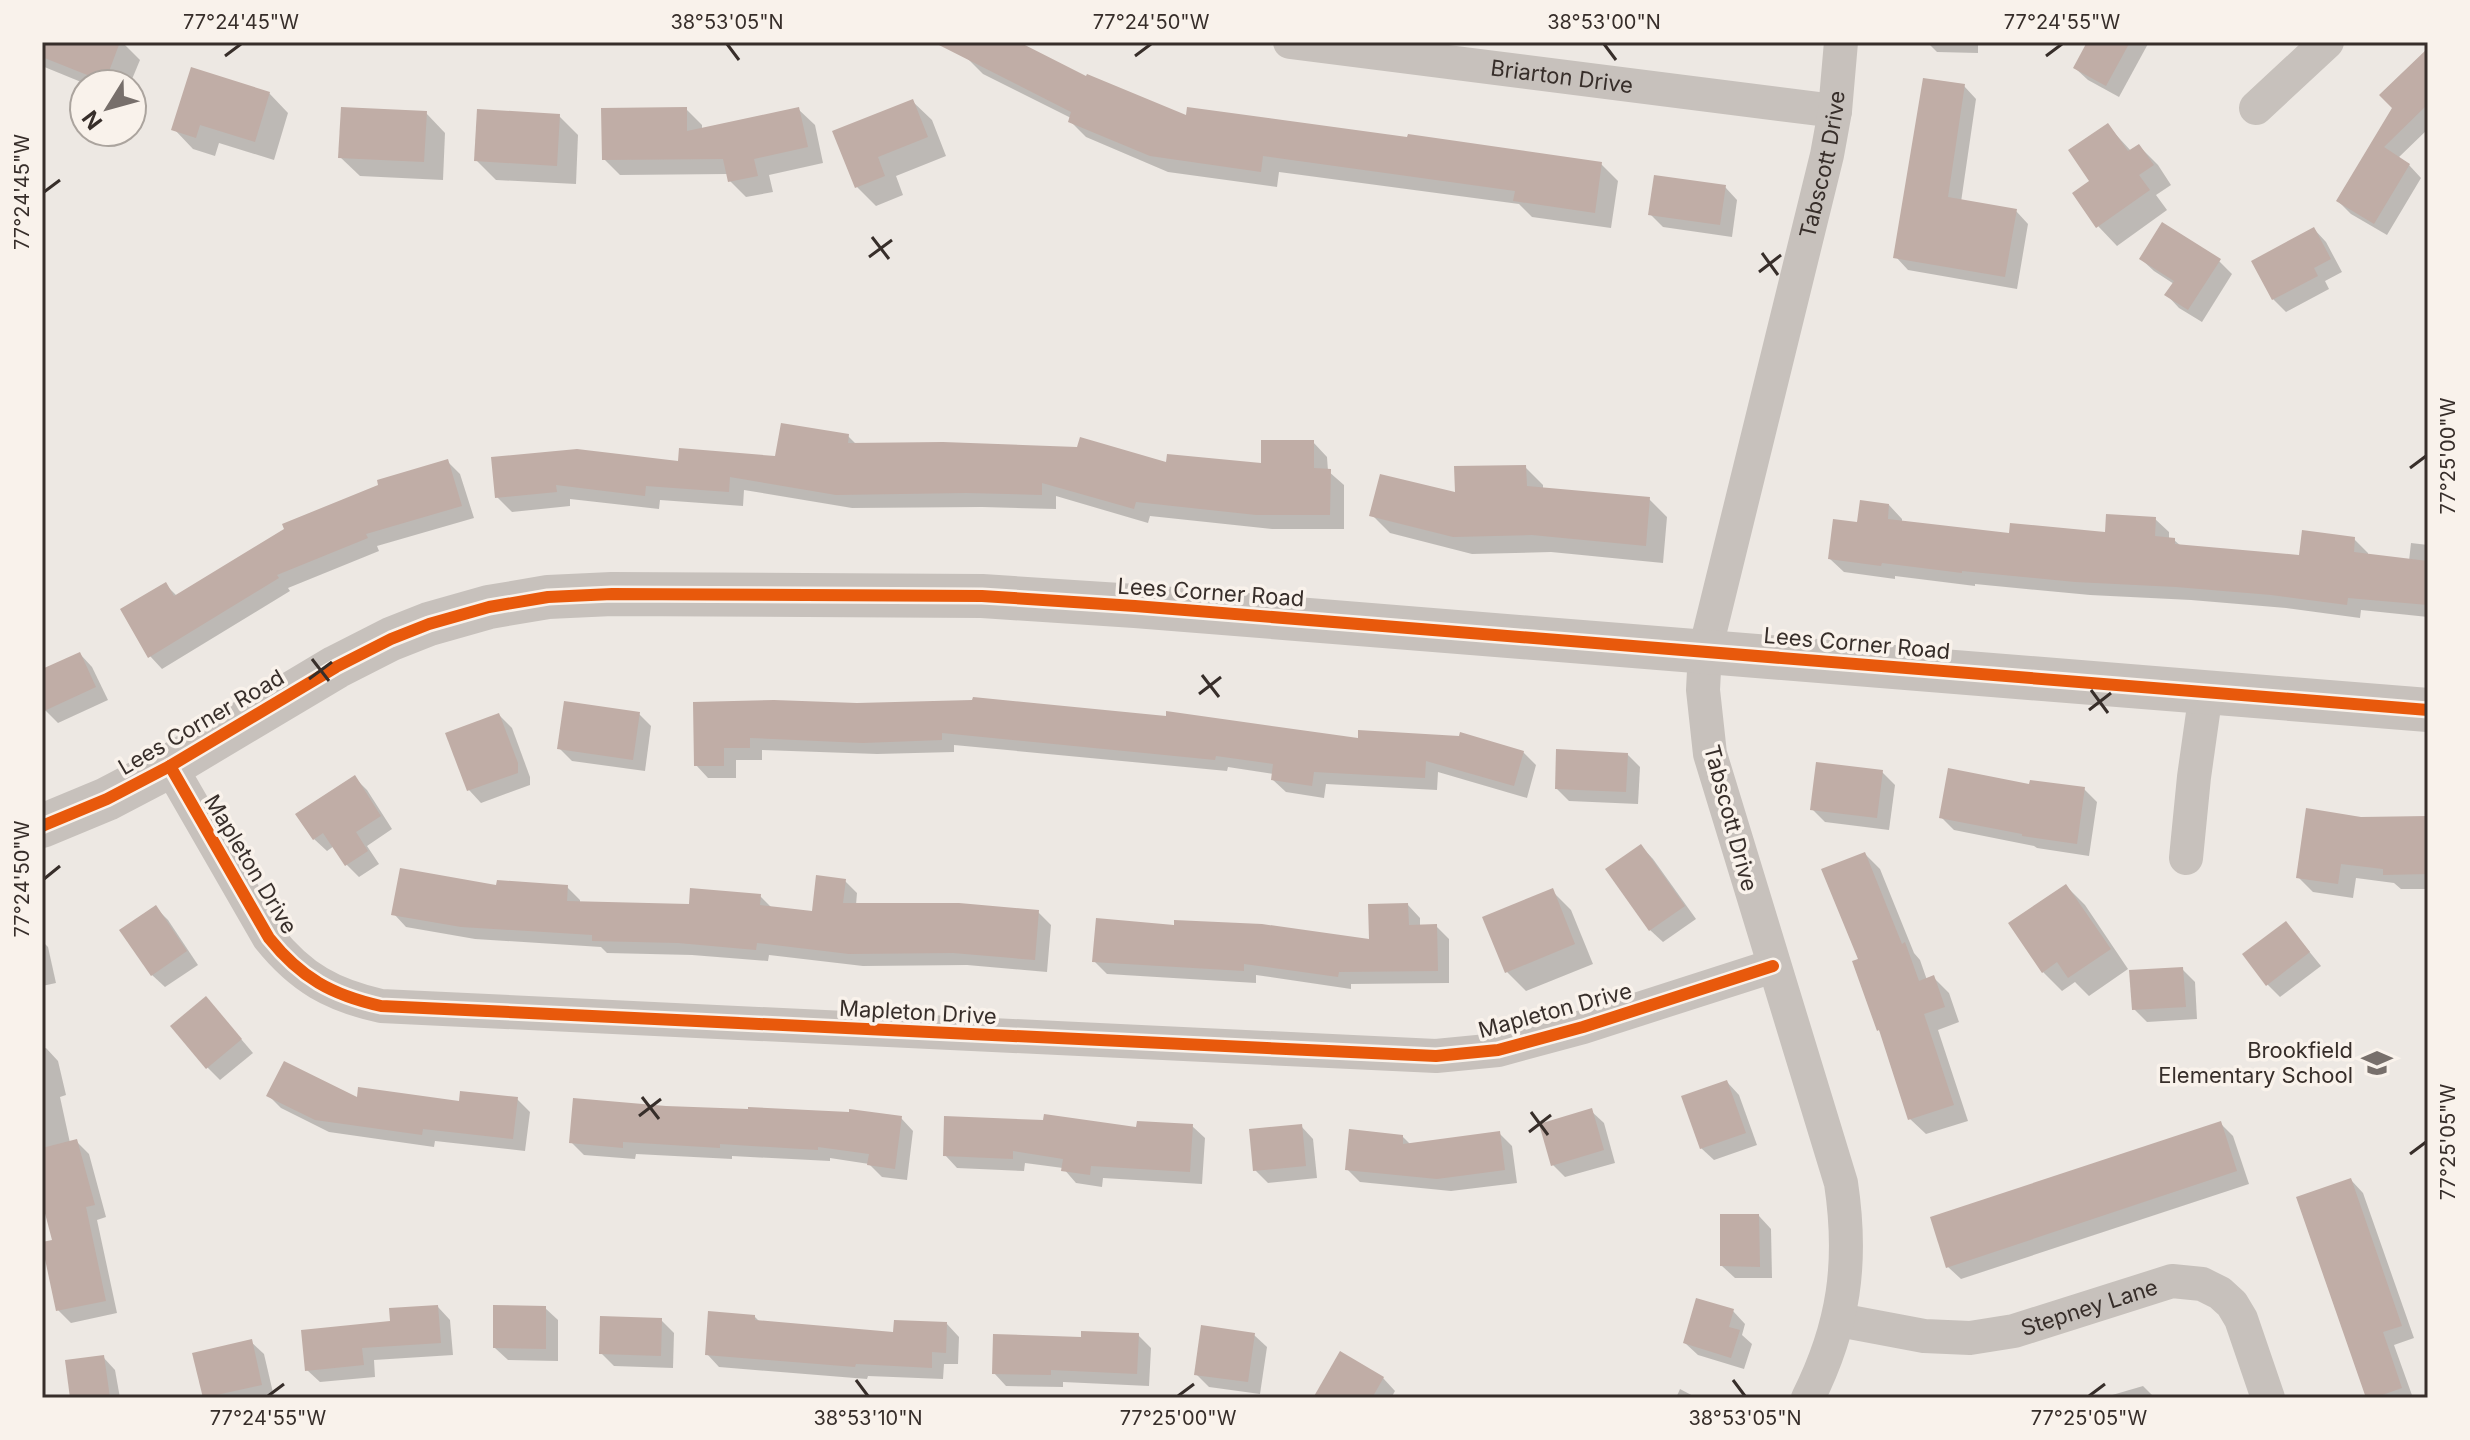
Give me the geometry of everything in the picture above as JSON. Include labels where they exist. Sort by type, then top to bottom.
[{"type":"street","name":"Briarton Drive","points":[[1290,42],[1835,111]]},
{"type":"street","name":"Tabscott Drive","points":[[1808,1398],[1832,1345],[1844,1290],[1847,1239],[1841,1183],[1710,754],[1703,690],[1705,651],[1827,155],[1835,111],[1841,42]]},
{"type":"street","points":[[2256,108],[2327,42]]},
{"type":"street","name":"Lees Corner Road","points":[[42,826],[107,799],[170,766],[336,667],[391,639],[429,624],[489,607],[548,597],[612,594],[982,596],[1167,608],[2428,710]]},
{"type":"street","points":[[2186,858],[2206,692]]},
{"type":"street","name":"Mapleton Drive","points":[[170,766],[269,938],[285,958],[328,990],[381,1006],[1436,1056],[1498,1050],[1583,1027],[1773,966]]},
{"type":"street","name":"Stepney Lane","points":[[1839,1320],[1924,1336],[1970,1338],[2014,1331],[2183,1280],[2202,1284],[2220,1293],[2232,1304],[2241,1319],[2268,1398]]},
{"type":"building","points":[[42,42],[120,42],[110,68],[70,68],[42,57]]},
{"type":"building","points":[[933,42],[1019,42],[1086,76],[1186,115],[1187,107],[1602,162],[1595,213],[1513,201],[1515,191],[1263,156],[1261,172],[1150,156],[1068,122],[1071,112]]},
{"type":"building","points":[[2087,42],[2130,42],[2106,86],[2073,68]]},
{"type":"building","points":[[2428,48],[2428,104],[2384,147],[2410,164],[2374,224],[2336,201],[2392,108],[2379,95]]},
{"type":"building","points":[[191,67],[270,92],[255,142],[200,125],[196,138],[171,130]]},
{"type":"building","points":[[1923,78],[1965,84],[1948,197],[2017,209],[2005,277],[1893,258]]},
{"type":"building","points":[[913,99],[928,137],[878,157],[885,176],[855,188],[832,131]]},
{"type":"building","points":[[341,107],[427,111],[424,162],[338,158]]},
{"type":"building","points":[[687,107],[687,131],[799,107],[808,147],[754,159],[758,176],[728,182],[723,159],[602,160],[601,108]]},
{"type":"building","points":[[477,109],[560,114],[557,166],[474,161]]},
{"type":"building","points":[[2108,123],[2128,151],[2139,144],[2154,165],[2139,175],[2150,190],[2096,228],[2072,193],[2089,181],[2068,150]]},
{"type":"building","points":[[1654,175],[1726,185],[1720,225],[1648,215]]},
{"type":"building","points":[[2162,222],[2221,259],[2188,310],[2164,295],[2174,281],[2139,259]]},
{"type":"building","points":[[2314,227],[2331,259],[2314,268],[2318,276],[2272,300],[2251,261]]},
{"type":"building","points":[[781,423],[849,434],[848,443],[943,442],[1077,447],[1080,437],[1166,462],[1167,454],[1261,463],[1261,440],[1314,440],[1314,468],[1331,469],[1330,515],[1256,515],[1136,502],[1134,509],[1042,483],[1042,495],[836,495],[730,477],[729,492],[646,486],[645,496],[556,485],[557,492],[495,498],[491,457],[577,449],[678,461],[679,448],[775,456]]},
{"type":"building","points":[[448,459],[462,506],[366,534],[368,538],[277,575],[279,578],[148,658],[120,609],[166,582],[174,596],[284,529],[282,524],[378,485],[377,480]]},
{"type":"building","points":[[1526,465],[1527,486],[1650,497],[1646,546],[1532,535],[1453,537],[1369,516],[1380,474],[1455,492],[1454,466]]},
{"type":"building","points":[[1860,500],[1889,504],[1888,519],[2009,533],[2010,523],[2105,532],[2106,514],[2156,517],[2155,536],[2175,538],[2175,544],[2299,555],[2302,530],[2355,537],[2354,552],[2428,561],[2428,605],[2348,598],[2347,605],[2271,595],[1962,573],[1828,559],[1833,519],[1857,522]]},
{"type":"building","points":[[80,652],[96,687],[42,712],[42,669]]},
{"type":"building","points":[[973,697],[1166,716],[1166,711],[1358,738],[1358,730],[1459,736],[1460,732],[1524,751],[1514,786],[1426,761],[1425,778],[1314,772],[1312,786],[1271,780],[1273,764],[1216,756],[1215,760],[942,733],[942,740],[863,743],[750,738],[750,748],[724,748],[724,766],[694,766],[693,702],[774,700],[857,703],[972,700]]},
{"type":"building","points":[[564,701],[640,712],[633,760],[557,749]]},
{"type":"building","points":[[499,713],[518,763],[518,773],[467,791],[445,733]]},
{"type":"building","points":[[1556,749],[1628,753],[1626,792],[1555,789]]},
{"type":"building","points":[[1816,762],[1883,770],[1877,818],[1810,810]]},
{"type":"building","points":[[1948,768],[2029,784],[2030,780],[2085,787],[2077,844],[1939,818]]},
{"type":"building","points":[[355,775],[381,816],[356,832],[368,851],[345,866],[323,833],[313,840],[295,814]]},
{"type":"building","points":[[2306,808],[2361,817],[2428,816],[2428,874],[2383,875],[2383,869],[2341,864],[2338,884],[2296,878]]},
{"type":"building","points":[[1641,844],[1685,906],[1649,931],[1605,869]]},
{"type":"building","points":[[1865,852],[1919,981],[1934,975],[1945,1007],[1924,1014],[1954,1105],[1908,1120],[1879,1030],[1852,961],[1858,959],[1821,869]]},
{"type":"building","points":[[400,868],[496,885],[497,880],[568,885],[567,901],[689,904],[690,888],[761,894],[760,905],[812,911],[816,875],[846,879],[843,903],[959,903],[1039,910],[1035,960],[953,953],[849,954],[757,943],[756,950],[678,943],[592,941],[592,935],[461,927],[391,915]]},
{"type":"building","points":[[2066,884],[2111,949],[2068,978],[2057,962],[2042,973],[2008,923]]},
{"type":"building","points":[[1553,888],[1575,944],[1505,973],[1482,917]]},
{"type":"building","points":[[1408,903],[1409,925],[1437,924],[1438,971],[1339,972],[1338,977],[1244,964],[1244,971],[1092,962],[1096,918],[1174,925],[1174,920],[1262,924],[1369,939],[1368,904]]},
{"type":"building","points":[[156,905],[187,951],[151,976],[119,930]]},
{"type":"building","points":[[2286,921],[2310,952],[2266,986],[2242,954]]},
{"type":"building","points":[[2183,967],[2186,1007],[2132,1010],[2129,970]]},
{"type":"building","points":[[206,996],[242,1039],[206,1069],[170,1026]]},
{"type":"building","points":[[284,1061],[357,1097],[358,1087],[459,1101],[460,1091],[518,1097],[513,1139],[423,1129],[422,1135],[315,1120],[266,1096]]},
{"type":"building","points":[[1727,1080],[1746,1133],[1700,1149],[1681,1096]]},
{"type":"building","points":[[573,1098],[666,1106],[849,1112],[849,1109],[902,1116],[895,1169],[867,1165],[869,1154],[818,1147],[818,1150],[720,1144],[720,1148],[623,1142],[623,1148],[569,1143]]},
{"type":"building","points":[[1592,1108],[1604,1150],[1551,1166],[1539,1124]]},
{"type":"building","points":[[1044,1114],[1136,1127],[1137,1121],[1193,1124],[1190,1172],[1091,1166],[1090,1175],[1061,1171],[1063,1159],[1013,1151],[1013,1159],[943,1156],[944,1116],[1043,1120]]},
{"type":"building","points":[[2221,1121],[2237,1171],[1946,1268],[1930,1217]]},
{"type":"building","points":[[1302,1124],[1306,1166],[1253,1171],[1249,1129]]},
{"type":"building","points":[[1349,1129],[1403,1135],[1403,1144],[1500,1131],[1505,1170],[1437,1179],[1345,1170]]},
{"type":"building","points":[[77,1139],[95,1205],[86,1207],[106,1301],[56,1311],[42,1245],[42,1242],[52,1240],[42,1202],[42,1148]]},
{"type":"building","points":[[2351,1178],[2402,1326],[2383,1332],[2402,1388],[2374,1398],[2366,1398],[2296,1197]]},
{"type":"building","points":[[1720,1214],[1759,1214],[1760,1267],[1720,1266]]},
{"type":"building","points":[[1696,1298],[1734,1309],[1729,1327],[1740,1330],[1731,1358],[1683,1343]]},
{"type":"building","points":[[438,1305],[441,1343],[362,1348],[364,1365],[305,1371],[301,1330],[390,1321],[389,1308]]},
{"type":"building","points":[[493,1305],[546,1306],[546,1349],[493,1348]]},
{"type":"building","points":[[708,1311],[755,1315],[755,1320],[893,1332],[894,1320],[947,1322],[946,1353],[932,1352],[932,1368],[856,1364],[855,1367],[705,1355]]},
{"type":"building","points":[[600,1316],[662,1318],[661,1356],[599,1354]]},
{"type":"building","points":[[1201,1325],[1255,1333],[1248,1382],[1194,1375]]},
{"type":"building","points":[[1081,1331],[1139,1333],[1137,1374],[1051,1370],[1051,1375],[992,1374],[993,1334],[1081,1337]]},
{"type":"building","points":[[252,1339],[262,1385],[203,1398],[192,1353]]},
{"type":"building","points":[[1340,1351],[1384,1377],[1372,1398],[1313,1398]]},
{"type":"building","points":[[104,1355],[110,1398],[70,1398],[65,1360]]},
{"type":"cycle path","points":[[42,826],[107,799],[170,766],[336,667],[391,639],[429,624],[489,607],[548,597],[612,594],[982,596],[2428,710]]},
{"type":"cycle path","points":[[170,766],[269,938],[281,952],[319,983],[347,996],[381,1006],[1436,1056],[1498,1050],[1583,1027],[1773,966]]},
{"type":"place","name":"Brookfield Elementary School","points":[[2377,1063]]}]
